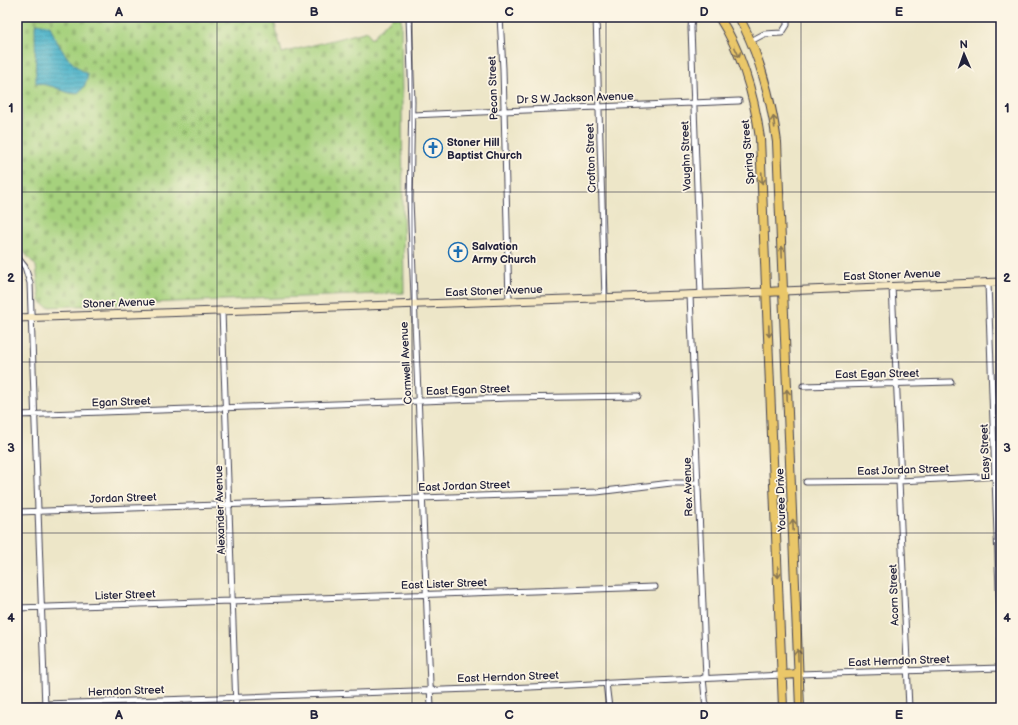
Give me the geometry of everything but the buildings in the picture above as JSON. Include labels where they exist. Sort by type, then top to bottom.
[{"type":"main road","name":"Spring Street","points":[[719,17],[740,57],[749,82],[757,115],[761,154],[767,292]]},
{"type":"main road","points":[[739,17],[751,41],[763,71],[774,116],[778,168],[783,291],[767,292]]},
{"type":"main road","name":"Youree Drive","points":[[783,291],[800,708]]},
{"type":"main road","name":"Youree Drive","points":[[767,292],[783,708]]},
{"type":"main road","points":[[782,674],[798,674]]},
{"type":"street","name":"Cornwell Avenue","points":[[409,17],[412,115],[410,200],[431,708]]},
{"type":"street","name":"Pecan Street","points":[[500,17],[509,302]]},
{"type":"street","name":"Crofton Street","points":[[596,17],[605,298]]},
{"type":"street","name":"Vaughn Street","points":[[692,17],[691,28],[701,295]]},
{"type":"street","points":[[751,41],[764,34],[782,33],[787,25],[787,17]]},
{"type":"street","name":"Dr S W Jackson Avenue","points":[[412,115],[739,101]]},
{"type":"street","points":[[17,257],[25,267],[29,277],[45,706]]},
{"type":"street","name":"East Stoner Avenue","points":[[783,291],[1001,282]]},
{"type":"street","name":"Easy Street","points":[[988,283],[998,476],[1001,645]]},
{"type":"street","name":"Acorn Street","points":[[892,286],[909,708]]},
{"type":"street","name":"East Stoner Avenue","points":[[222,311],[767,292]]},
{"type":"street","name":"Rex Avenue","points":[[690,295],[706,708]]},
{"type":"street","name":"Stoner Avenue","points":[[17,318],[222,311]]},
{"type":"street","name":"Alexander Avenue","points":[[222,311],[236,708]]},
{"type":"street","name":"East Egan Street","points":[[803,386],[952,382]]},
{"type":"street","name":"East Egan Street","points":[[226,408],[418,401],[638,396]]},
{"type":"street","name":"Egan Street","points":[[17,415],[226,408]]},
{"type":"street","name":"East Jordan Street","points":[[806,482],[900,481],[998,476]]},
{"type":"street","name":"East Jordan Street","points":[[230,504],[597,492],[671,483],[698,483]]},
{"type":"street","name":"Jordan Street","points":[[17,512],[230,504]]},
{"type":"street","name":"East Lister Street","points":[[233,601],[654,587]]},
{"type":"street","name":"Lister Street","points":[[17,608],[233,601]]},
{"type":"street","name":"East Herndon Street","points":[[798,674],[1001,668]]},
{"type":"street","name":"East Herndon Street","points":[[235,698],[430,691],[782,674]]},
{"type":"street","points":[[606,683],[609,708]]},
{"type":"street","name":"Herndon Street","points":[[17,705],[45,706],[235,698]]},
{"type":"green space","points":[[19,17],[273,17],[282,53],[368,31],[371,39],[392,17],[401,17],[404,293],[47,307],[40,301],[36,266],[17,244],[17,179],[23,171]]},
{"type":"water","points":[[37,23],[50,26],[64,53],[74,65],[87,74],[86,83],[77,93],[69,93],[51,86],[36,83],[35,26]]},
{"type":"place","name":"Stoner Hill Baptist Church","points":[[433,148]]},
{"type":"place","name":"Salvation Army Church","points":[[458,252]]}]
